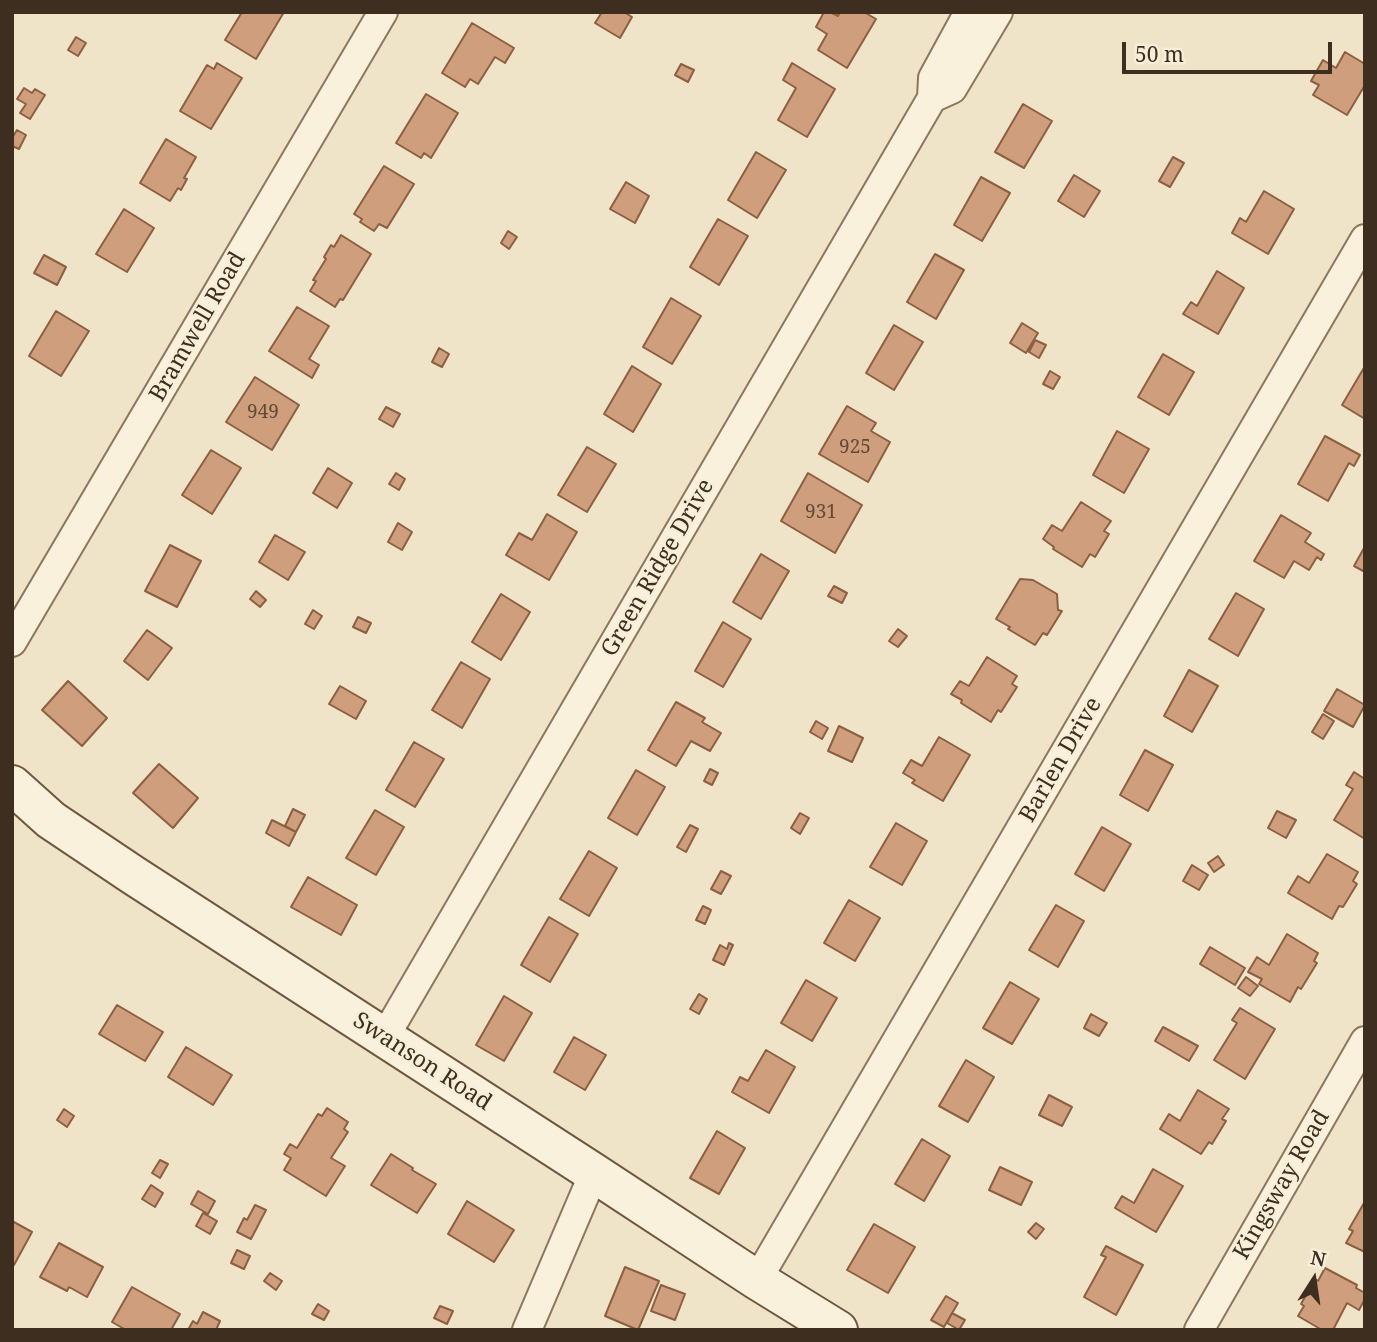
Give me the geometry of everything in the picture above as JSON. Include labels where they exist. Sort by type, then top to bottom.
[{"type":"street","name":"Bramwell Road","points":[[12,642],[383,12]]},
{"type":"street","name":"Green Ridge Drive","points":[[384,1038],[932,98],[933,78],[969,12]]},
{"type":"street","name":"Green Ridge Drive","points":[[932,98],[952,89],[998,12]]},
{"type":"street","name":"Barlen Drive","points":[[757,1280],[1365,239]]},
{"type":"street","name":"Swanson Road","points":[[12,785],[51,820],[838,1330]]},
{"type":"street","name":"Kingsway Road","points":[[1199,1330],[1365,1041]]},
{"type":"street","points":[[527,1330],[594,1173]]},
{"type":"building","points":[[242,12],[284,12],[256,59],[225,40]]},
{"type":"building","points":[[602,12],[624,12],[632,17],[620,38],[595,23]]},
{"type":"building","points":[[824,12],[838,16],[840,12],[864,12],[876,19],[847,68],[818,50],[827,34],[816,27]]},
{"type":"building","points":[[472,23],[514,48],[505,63],[495,57],[478,84],[470,79],[465,87],[442,73]]},
{"type":"building","points":[[76,37],[86,43],[78,56],[68,50]]},
{"type":"building","points":[[1345,52],[1365,64],[1365,85],[1347,115],[1313,95],[1319,85],[1311,81],[1323,60],[1336,68]]},
{"type":"building","points":[[217,63],[242,78],[211,129],[180,111],[207,65],[214,69]]},
{"type":"building","points":[[792,63],[835,89],[807,137],[778,120],[796,88],[783,80]]},
{"type":"building","points":[[681,64],[694,70],[688,82],[675,75]]},
{"type":"building","points":[[24,88],[32,93],[35,89],[45,95],[30,119],[20,113],[26,104],[17,99]]},
{"type":"building","points":[[426,94],[458,113],[431,158],[424,153],[421,158],[396,143]]},
{"type":"building","points":[[1023,104],[1052,121],[1024,168],[995,152]]},
{"type":"building","points":[[17,130],[26,135],[19,149],[12,146],[12,138]]},
{"type":"building","points":[[166,139],[196,157],[184,178],[187,179],[181,190],[178,188],[170,201],[140,183]]},
{"type":"building","points":[[756,152],[786,170],[757,218],[728,200]]},
{"type":"building","points":[[1173,157],[1184,163],[1170,187],[1159,181]]},
{"type":"building","points":[[384,166],[414,184],[387,228],[379,224],[374,231],[360,222],[362,219],[354,214]]},
{"type":"building","points":[[1074,175],[1100,191],[1084,217],[1058,201]]},
{"type":"building","points":[[981,177],[1010,193],[982,241],[954,225]]},
{"type":"building","points":[[626,182],[649,196],[635,223],[610,209]]},
{"type":"building","points":[[1264,191],[1294,209],[1268,254],[1232,233],[1240,218],[1246,222]]},
{"type":"building","points":[[124,209],[154,228],[127,272],[96,254]]},
{"type":"building","points":[[718,219],[748,236],[719,285],[690,267]]},
{"type":"building","points":[[508,231],[517,237],[509,249],[501,243]]},
{"type":"building","points":[[341,235],[371,254],[343,300],[340,299],[335,307],[310,291],[316,281],[313,280],[326,259],[324,257]]},
{"type":"building","points":[[935,254],[964,270],[936,319],[907,302]]},
{"type":"building","points":[[44,255],[66,267],[57,285],[34,273]]},
{"type":"building","points":[[1217,271],[1244,288],[1218,334],[1183,314],[1191,302],[1197,306]]},
{"type":"building","points":[[671,298],[701,316],[672,364],[643,347]]},
{"type":"building","points":[[297,307],[329,326],[309,359],[319,365],[312,378],[269,351]]},
{"type":"building","points":[[56,311],[89,331],[61,376],[29,356]]},
{"type":"building","points":[[1022,323],[1038,333],[1026,353],[1010,343]]},
{"type":"building","points":[[894,325],[923,342],[894,390],[866,373]]},
{"type":"building","points":[[1035,340],[1046,345],[1039,358],[1029,352]]},
{"type":"building","points":[[439,348],[449,354],[442,367],[432,362]]},
{"type":"building","points":[[1163,354],[1194,372],[1169,415],[1138,397]]},
{"type":"building","points":[[632,366],[661,384],[633,432],[604,414]]},
{"type":"building","points":[[1365,366],[1365,419],[1342,405]]},
{"type":"building","points":[[1050,371],[1060,377],[1053,389],[1043,384]]},
{"type":"building","points":[[255,377],[299,405],[272,450],[226,422]]},
{"type":"building","points":[[847,406],[876,423],[871,431],[890,442],[868,482],[819,454]]},
{"type":"building","points":[[386,407],[400,414],[393,427],[379,419]]},
{"type":"building","points":[[1117,431],[1149,449],[1124,493],[1093,475]]},
{"type":"building","points":[[1325,436],[1360,455],[1354,466],[1349,463],[1328,501],[1298,484]]},
{"type":"building","points":[[587,447],[616,464],[587,512],[558,495]]},
{"type":"building","points":[[211,450],[241,468],[212,514],[182,495]]},
{"type":"building","points":[[328,468],[352,483],[337,508],[313,493]]},
{"type":"building","points":[[396,473],[405,479],[399,490],[389,484]]},
{"type":"building","points":[[808,473],[862,505],[835,553],[781,521]]},
{"type":"building","points":[[1081,502],[1111,521],[1104,531],[1109,534],[1095,557],[1090,554],[1082,567],[1053,549],[1054,547],[1043,539],[1052,525],[1062,531]]},
{"type":"building","points":[[547,514],[577,532],[549,580],[506,555],[519,533],[532,540]]},
{"type":"building","points":[[1281,515],[1311,533],[1305,542],[1324,554],[1321,560],[1317,557],[1309,570],[1294,561],[1284,578],[1254,561]]},
{"type":"building","points":[[398,523],[412,532],[402,550],[388,542]]},
{"type":"building","points":[[275,535],[305,552],[288,580],[259,562]]},
{"type":"building","points":[[170,545],[201,561],[177,607],[145,591]]},
{"type":"building","points":[[1365,549],[1365,572],[1354,566]]},
{"type":"building","points":[[761,554],[789,571],[761,619],[733,602]]},
{"type":"building","points":[[1020,579],[1033,580],[1057,594],[1058,610],[1062,611],[1047,635],[1043,633],[1035,645],[996,619]]},
{"type":"building","points":[[834,586],[847,593],[842,603],[828,596]]},
{"type":"building","points":[[256,591],[266,600],[260,607],[250,599]]},
{"type":"building","points":[[1236,593],[1264,609],[1238,656],[1209,639]]},
{"type":"building","points":[[501,594],[530,612],[501,660],[472,642]]},
{"type":"building","points":[[313,610],[322,616],[314,629],[305,624]]},
{"type":"building","points":[[358,617],[371,623],[366,633],[353,627]]},
{"type":"building","points":[[723,622],[751,639],[723,687],[695,671]]},
{"type":"building","points":[[898,629],[907,636],[898,647],[889,641]]},
{"type":"building","points":[[147,630],[172,648],[148,680],[124,661]]},
{"type":"building","points":[[987,657],[1017,676],[1012,684],[1017,687],[991,722],[951,694],[960,681],[969,686]]},
{"type":"building","points":[[461,662],[490,679],[462,728],[432,710]]},
{"type":"building","points":[[1189,670],[1218,686],[1192,732],[1164,716]]},
{"type":"building","points":[[68,681],[107,718],[82,746],[42,710]]},
{"type":"building","points":[[340,686],[366,701],[356,719],[329,704]]},
{"type":"building","points":[[1337,689],[1365,705],[1353,727],[1324,711]]},
{"type":"building","points":[[676,702],[705,718],[702,722],[721,733],[710,751],[691,741],[676,766],[648,750]]},
{"type":"building","points":[[1323,714],[1334,721],[1323,739],[1312,732]]},
{"type":"building","points":[[816,721],[828,728],[822,739],[810,732]]},
{"type":"building","points":[[839,726],[863,738],[852,762],[828,751]]},
{"type":"building","points":[[939,737],[970,755],[943,801],[912,783],[915,780],[903,773],[911,760],[922,766]]},
{"type":"building","points":[[414,742],[444,759],[415,807],[386,790]]},
{"type":"building","points":[[1145,750],[1173,765],[1148,811],[1120,795]]},
{"type":"building","points":[[159,764],[198,798],[173,828],[133,793]]},
{"type":"building","points":[[710,769],[718,773],[712,785],[704,781]]},
{"type":"building","points":[[636,770],[665,787],[637,835],[608,818]]},
{"type":"building","points":[[1354,772],[1365,779],[1365,839],[1334,820],[1353,789],[1346,785]]},
{"type":"building","points":[[293,809],[305,815],[296,832],[285,826]]},
{"type":"building","points":[[375,810],[404,827],[376,875],[346,858]]},
{"type":"building","points":[[1277,811],[1296,820],[1286,838],[1268,828]]},
{"type":"building","points":[[800,813],[809,818],[800,834],[791,828]]},
{"type":"building","points":[[272,820],[296,832],[289,846],[266,833]]},
{"type":"building","points":[[896,823],[927,841],[902,885],[870,867]]},
{"type":"building","points":[[690,825],[698,829],[686,852],[677,847]]},
{"type":"building","points":[[1102,827],[1131,844],[1104,891],[1075,874]]},
{"type":"building","points":[[589,851],[617,868],[589,916],[560,899]]},
{"type":"building","points":[[1327,854],[1358,872],[1353,881],[1357,884],[1332,919],[1288,893],[1298,876],[1309,883]]},
{"type":"building","points":[[1218,856],[1224,865],[1214,872],[1208,863]]},
{"type":"building","points":[[1192,865],[1208,875],[1199,890],[1183,881]]},
{"type":"building","points":[[721,871],[731,876],[721,894],[711,889]]},
{"type":"building","points":[[308,877],[357,905],[341,935],[291,907]]},
{"type":"building","points":[[849,900],[880,918],[855,961],[824,943]]},
{"type":"building","points":[[1056,905],[1084,921],[1058,967],[1029,950]]},
{"type":"building","points":[[703,906],[711,910],[705,924],[696,920]]},
{"type":"building","points":[[549,917],[578,934],[550,982],[521,965]]},
{"type":"building","points":[[1287,934],[1318,953],[1314,961],[1317,963],[1290,1002],[1259,984],[1262,979],[1248,972],[1257,957],[1269,965]]},
{"type":"building","points":[[729,943],[733,945],[724,965],[713,960],[720,945],[727,949]]},
{"type":"building","points":[[1210,947],[1245,968],[1235,985],[1200,964]]},
{"type":"building","points":[[1246,977],[1258,986],[1250,996],[1238,988]]},
{"type":"building","points":[[806,980],[837,998],[812,1041],[781,1023]]},
{"type":"building","points":[[1010,982],[1039,999],[1012,1044],[983,1028]]},
{"type":"building","points":[[699,994],[707,999],[699,1014],[690,1009]]},
{"type":"building","points":[[504,996],[532,1013],[504,1061],[476,1045]]},
{"type":"building","points":[[117,1005],[163,1032],[145,1061],[99,1034]]},
{"type":"building","points":[[1240,1008],[1275,1029],[1245,1079],[1214,1060],[1237,1023],[1232,1020]]},
{"type":"building","points":[[1091,1014],[1107,1023],[1099,1036],[1084,1028]]},
{"type":"building","points":[[1163,1027],[1198,1046],[1189,1061],[1155,1041]]},
{"type":"building","points":[[574,1037],[606,1055],[585,1090],[554,1072]]},
{"type":"building","points":[[186,1047],[232,1075],[213,1105],[168,1077]]},
{"type":"building","points":[[766,1050],[795,1067],[769,1113],[732,1092],[740,1077],[748,1081]]},
{"type":"building","points":[[966,1060],[994,1077],[968,1122],[939,1106]]},
{"type":"building","points":[[1198,1090],[1229,1109],[1222,1119],[1226,1121],[1212,1144],[1209,1142],[1201,1154],[1160,1129],[1169,1114],[1180,1121]]},
{"type":"building","points":[[1049,1095],[1072,1107],[1062,1126],[1039,1115]]},
{"type":"building","points":[[327,1108],[348,1122],[344,1129],[348,1132],[331,1158],[345,1166],[326,1196],[284,1170],[291,1158],[284,1154],[290,1144],[297,1148],[318,1114],[322,1116]]},
{"type":"building","points":[[64,1109],[74,1116],[67,1127],[57,1120]]},
{"type":"building","points":[[717,1131],[745,1148],[719,1194],[690,1178]]},
{"type":"building","points":[[922,1139],[950,1156],[924,1201],[895,1184]]},
{"type":"building","points":[[391,1154],[436,1184],[417,1213],[371,1185]]},
{"type":"building","points":[[160,1160],[168,1164],[160,1178],[152,1173]]},
{"type":"building","points":[[1000,1167],[1032,1182],[1021,1205],[989,1190]]},
{"type":"building","points":[[1153,1169],[1183,1186],[1156,1232],[1115,1208],[1122,1196],[1134,1203]]},
{"type":"building","points":[[151,1185],[163,1193],[155,1207],[142,1199]]},
{"type":"building","points":[[198,1191],[215,1201],[208,1214],[191,1204]]},
{"type":"building","points":[[467,1201],[514,1230],[494,1262],[448,1234]]},
{"type":"building","points":[[1364,1203],[1365,1252],[1346,1243],[1353,1231],[1349,1229]]},
{"type":"building","points":[[255,1205],[266,1210],[251,1239],[237,1232]]},
{"type":"building","points":[[203,1213],[217,1221],[210,1234],[196,1226]]},
{"type":"building","points":[[12,1221],[32,1232],[14,1265],[12,1264]]},
{"type":"building","points":[[1036,1223],[1044,1229],[1036,1239],[1028,1232]]},
{"type":"building","points":[[874,1224],[915,1247],[888,1293],[847,1270]]},
{"type":"building","points":[[59,1243],[103,1267],[87,1297],[69,1287],[67,1291],[40,1277]]},
{"type":"building","points":[[1106,1246],[1143,1265],[1116,1315],[1084,1297],[1106,1257],[1101,1255]]},
{"type":"building","points":[[237,1250],[250,1256],[244,1269],[231,1263]]},
{"type":"building","points":[[625,1267],[659,1281],[638,1330],[605,1316]]},
{"type":"building","points":[[1325,1268],[1357,1285],[1356,1288],[1365,1293],[1359,1310],[1347,1303],[1333,1330],[1322,1330],[1298,1316],[1304,1306],[1301,1304],[1315,1279],[1318,1281]]},
{"type":"building","points":[[270,1273],[282,1281],[276,1290],[264,1281]]},
{"type":"building","points":[[661,1285],[685,1294],[675,1320],[651,1311]]},
{"type":"building","points":[[132,1287],[180,1314],[171,1330],[126,1330],[112,1322]]},
{"type":"building","points":[[946,1296],[958,1303],[944,1327],[931,1320]]},
{"type":"building","points":[[318,1304],[329,1311],[324,1320],[312,1314]]},
{"type":"building","points":[[440,1306],[453,1311],[447,1324],[434,1318]]},
{"type":"building","points":[[203,1312],[220,1321],[216,1330],[188,1330],[193,1321],[197,1324]]},
{"type":"building","points":[[952,1313],[965,1320],[959,1330],[947,1323]]}]
